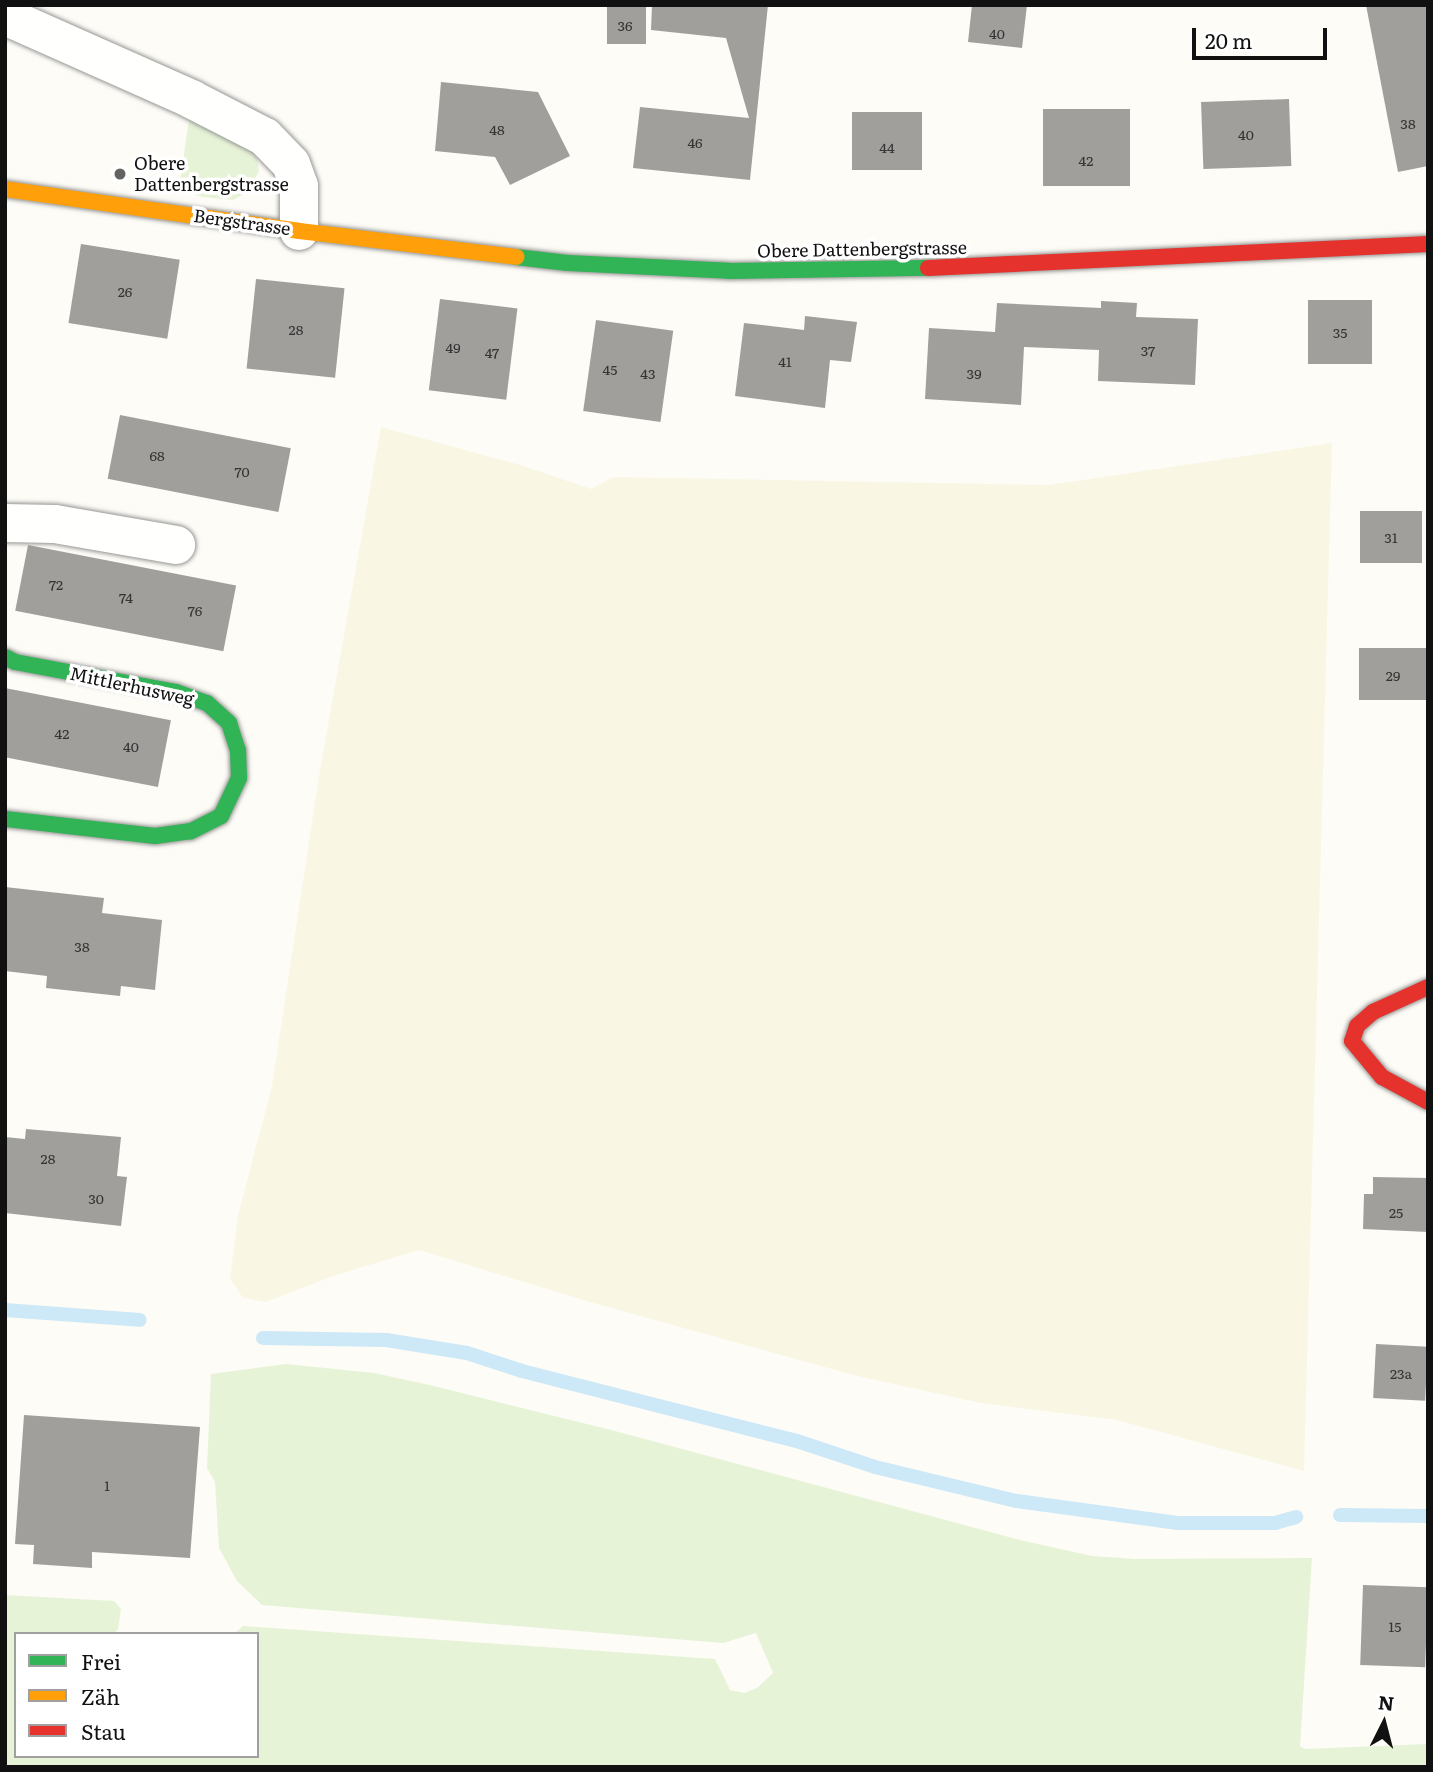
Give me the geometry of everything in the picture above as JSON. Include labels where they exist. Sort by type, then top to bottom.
[{"type":"street","name":"Bergstrasse","points":[[5,16],[191,99],[265,137],[291,164],[299,186],[299,231],[5,190]]},
{"type":"street","name":"Obere Dattenbergstrasse","points":[[299,231],[568,263],[729,271],[865,271],[1428,244]]},
{"type":"street","points":[[5,523],[55,524],[176,545]]},
{"type":"street","name":"Mittlerhusweg","points":[[5,657],[15,662],[176,692],[207,703],[229,723],[238,750],[239,778],[221,816],[191,831],[155,836],[5,818]]},
{"type":"street","points":[[1428,987],[1373,1012],[1357,1026],[1352,1041],[1382,1077],[1428,1102]]},
{"type":"shaded area","points":[[381,427],[520,465],[591,489],[613,477],[1049,485],[1332,443],[1304,1471],[1117,1420],[981,1403],[857,1376],[590,1302],[419,1250],[336,1275],[266,1302],[243,1298],[230,1279],[238,1215],[272,1086],[319,776]]},
{"type":"green space","points":[[189,119],[247,146],[257,158],[259,171],[248,192],[233,200],[203,197],[192,194],[189,185],[180,182]]},
{"type":"green space","points":[[286,1364],[374,1373],[615,1431],[1020,1540],[1092,1556],[1135,1559],[1312,1558],[1300,1746],[1305,1749],[1428,1744],[1428,1767],[5,1767],[5,1595],[114,1601],[121,1609],[118,1630],[115,1632],[14,1632],[14,1758],[259,1758],[259,1632],[236,1632],[243,1626],[715,1659],[730,1690],[744,1693],[757,1688],[773,1673],[756,1633],[723,1643],[262,1605],[237,1581],[219,1548],[215,1482],[207,1468],[211,1374]]},
{"type":"building","points":[[607,5],[646,5],[646,44],[607,44]]},
{"type":"building","points":[[652,5],[768,5],[750,180],[633,168],[640,107],[749,118],[726,38],[651,30]]},
{"type":"building","points":[[972,5],[1027,5],[1022,48],[968,42]]},
{"type":"building","points":[[1366,5],[1428,5],[1428,166],[1398,172]]},
{"type":"building","points":[[441,82],[538,92],[570,156],[510,185],[495,157],[435,151]]},
{"type":"building","points":[[1289,99],[1291,166],[1203,169],[1201,102]]},
{"type":"building","points":[[1043,109],[1130,109],[1130,186],[1043,186]]},
{"type":"building","points":[[852,112],[922,112],[922,170],[852,170]]},
{"type":"building","points":[[81,244],[180,260],[167,339],[68,323]]},
{"type":"building","points":[[256,279],[345,288],[335,378],[247,369]]},
{"type":"building","points":[[440,299],[517,309],[506,400],[429,390]]},
{"type":"building","points":[[1308,300],[1372,300],[1372,364],[1308,364]]},
{"type":"building","points":[[1101,301],[1137,303],[1136,317],[1198,319],[1195,385],[1098,381],[1099,350],[1024,347],[1021,405],[925,399],[929,328],[995,332],[997,303],[1101,308]]},
{"type":"building","points":[[805,316],[857,322],[851,362],[830,360],[825,408],[735,396],[744,323],[804,330]]},
{"type":"building","points":[[596,320],[673,331],[660,422],[583,411]]},
{"type":"building","points":[[120,415],[291,448],[278,512],[108,479]]},
{"type":"building","points":[[1360,511],[1422,511],[1422,563],[1360,563]]},
{"type":"building","points":[[28,545],[236,585],[223,651],[15,611]]},
{"type":"building","points":[[1359,648],[1427,648],[1427,700],[1359,700]]},
{"type":"building","points":[[5,688],[171,720],[158,787],[5,757]]},
{"type":"building","points":[[5,887],[104,898],[102,913],[162,920],[155,990],[121,986],[120,996],[46,988],[47,976],[5,971]]},
{"type":"building","points":[[26,1129],[121,1137],[117,1176],[127,1177],[121,1226],[5,1213],[5,1137],[25,1139]]},
{"type":"building","points":[[1373,1177],[1428,1178],[1428,1232],[1363,1229],[1364,1194],[1373,1194]]},
{"type":"building","points":[[1376,1344],[1428,1347],[1425,1401],[1373,1398]]},
{"type":"building","points":[[24,1415],[200,1427],[190,1558],[92,1552],[92,1568],[33,1564],[34,1545],[15,1544]]},
{"type":"building","points":[[1363,1585],[1428,1587],[1425,1667],[1360,1665]]},
{"type":"waterway","points":[[5,1310],[140,1320]]},
{"type":"waterway","points":[[263,1338],[386,1340],[467,1353],[522,1371],[797,1441],[875,1467],[1017,1501],[1178,1523],[1275,1523],[1296,1517]]},
{"type":"waterway","points":[[1340,1515],[1428,1516]]},
{"type":"traffic: fast","points":[[516,257],[568,263],[729,271],[928,268]]},
{"type":"traffic: fast","points":[[5,657],[15,662],[176,692],[207,703],[229,723],[238,750],[239,778],[221,816],[191,831],[155,836],[5,819]]},
{"type":"traffic: slow","points":[[5,189],[299,231],[516,257]]},
{"type":"traffic: jam","points":[[928,268],[1428,244]]},
{"type":"traffic: jam","points":[[1428,987],[1373,1012],[1357,1026],[1352,1041],[1382,1077],[1428,1102]]},
{"type":"place","name":"Obere Dattenbergstrasse","points":[[120,174]]}]
